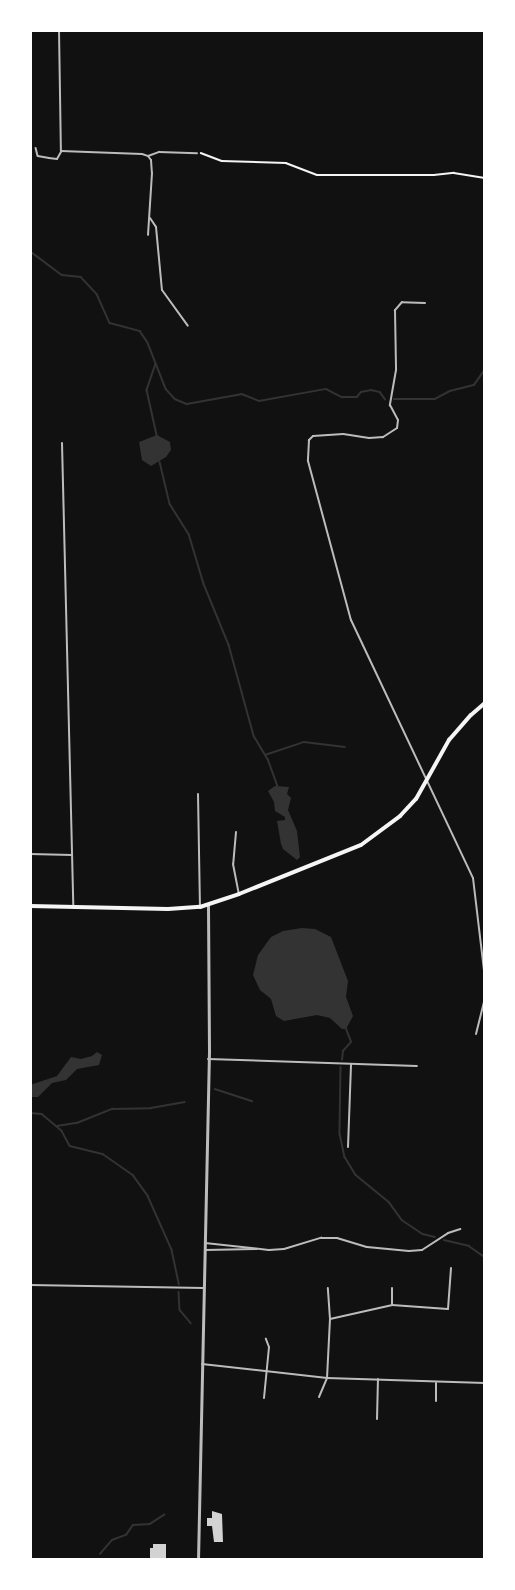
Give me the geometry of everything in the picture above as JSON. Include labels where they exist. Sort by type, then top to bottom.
[{"type":"main road","points":[[30,906],[168,909],[200,907],[239,894],[354,848],[375,837],[400,816],[428,779],[449,740],[485,703]]},
{"type":"street","points":[[59,30],[61,151],[148,156],[159,152],[198,153]]},
{"type":"street","points":[[148,156],[152,164],[148,235]]},
{"type":"street","points":[[150,218],[156,226],[162,290],[188,326]]},
{"type":"street","points":[[425,303],[402,302],[395,310],[396,370],[390,405],[398,420],[397,428],[382,437],[369,438],[343,434],[313,436],[309,440],[309,464],[351,620],[473,878],[485,979]]},
{"type":"street","points":[[62,443],[73,908]]},
{"type":"street","points":[[198,794],[200,907]]},
{"type":"street","points":[[236,832],[233,864],[239,894]]},
{"type":"street","points":[[30,854],[72,855]]},
{"type":"street","points":[[198,1560],[206,1243],[208,904]]},
{"type":"street","points":[[476,1034],[485,998]]},
{"type":"street","points":[[208,1059],[417,1066]]},
{"type":"street","points":[[348,1147],[351,1064]]},
{"type":"street","points":[[205,1250],[284,1249],[321,1238],[336,1238],[367,1246],[415,1251],[429,1247],[448,1233],[460,1229]]},
{"type":"street","points":[[206,1243],[241,1245],[257,1249]]},
{"type":"street","points":[[330,1319],[392,1305],[448,1309],[450,1268]]},
{"type":"street","points":[[30,1285],[205,1288]]},
{"type":"street","points":[[319,1397],[327,1378],[330,1319],[328,1288]]},
{"type":"street","points":[[392,1288],[392,1305]]},
{"type":"street","points":[[264,1398],[268,1347],[266,1339]]},
{"type":"street","points":[[202,1364],[266,1373],[327,1378],[485,1383]]},
{"type":"street","points":[[377,1419],[378,1379]]},
{"type":"street","points":[[436,1382],[436,1401]]},
{"type":"lane","points":[[36,148],[36,154],[57,159],[61,151]]},
{"type":"path","points":[[198,153],[222,161],[286,163],[317,175],[355,173],[434,176],[454,173],[485,178]]},
{"type":"shaded area","points":[[157,435],[170,442],[171,450],[166,457],[151,466],[142,460],[139,442]]},
{"type":"shaded area","points":[[275,786],[289,787],[287,794],[291,798],[288,810],[297,831],[300,857],[297,860],[283,849],[281,844],[277,821],[285,820],[285,817],[275,811],[274,802],[268,791]]},
{"type":"shaded area","points":[[302,928],[315,929],[331,937],[348,981],[346,997],[353,1016],[346,1029],[342,1029],[330,1018],[317,1015],[284,1021],[276,1016],[271,999],[260,990],[253,975],[258,955],[271,937],[283,931]]},
{"type":"shaded area","points":[[97,1052],[102,1055],[99,1065],[77,1069],[66,1080],[52,1083],[38,1097],[30,1097],[30,1085],[57,1076],[71,1057],[81,1059]]},
{"type":"building","points":[[212,1511],[222,1514],[223,1542],[214,1542],[212,1526],[207,1526],[207,1518],[212,1518]]},
{"type":"building","points":[[153,1544],[166,1544],[166,1560],[150,1560],[150,1548],[153,1548]]},
{"type":"waterway","points":[[30,251],[62,275],[81,277],[97,294],[110,323],[140,331],[148,343],[166,389],[175,399],[187,404],[242,394],[259,401],[326,389],[342,397],[357,397],[361,392],[371,390],[380,392],[385,399]]},
{"type":"waterway","points":[[156,364],[147,390],[157,435]]},
{"type":"waterway","points":[[394,399],[435,399],[450,391],[474,385],[485,369]]},
{"type":"waterway","points":[[160,462],[170,504],[189,534],[204,584],[229,645],[254,736],[268,759],[278,786]]},
{"type":"waterway","points":[[265,755],[304,742],[345,747]]},
{"type":"waterway","points":[[342,1060],[343,1051],[351,1042],[346,1029]]},
{"type":"waterway","points":[[341,1067],[340,1134],[345,1157],[356,1175],[389,1202],[402,1220],[423,1234],[435,1237]]},
{"type":"waterway","points":[[215,1089],[252,1101]]},
{"type":"waterway","points":[[57,1126],[77,1123],[112,1109],[151,1108],[184,1102]]},
{"type":"waterway","points":[[30,1113],[42,1114],[62,1131],[70,1146],[103,1154],[133,1175],[148,1196],[172,1250],[179,1284]]},
{"type":"waterway","points":[[444,1240],[469,1246],[485,1257]]},
{"type":"waterway","points":[[179,1292],[180,1310],[191,1323]]},
{"type":"waterway","points":[[100,1554],[112,1540],[126,1535],[133,1525],[150,1524],[164,1515]]}]
